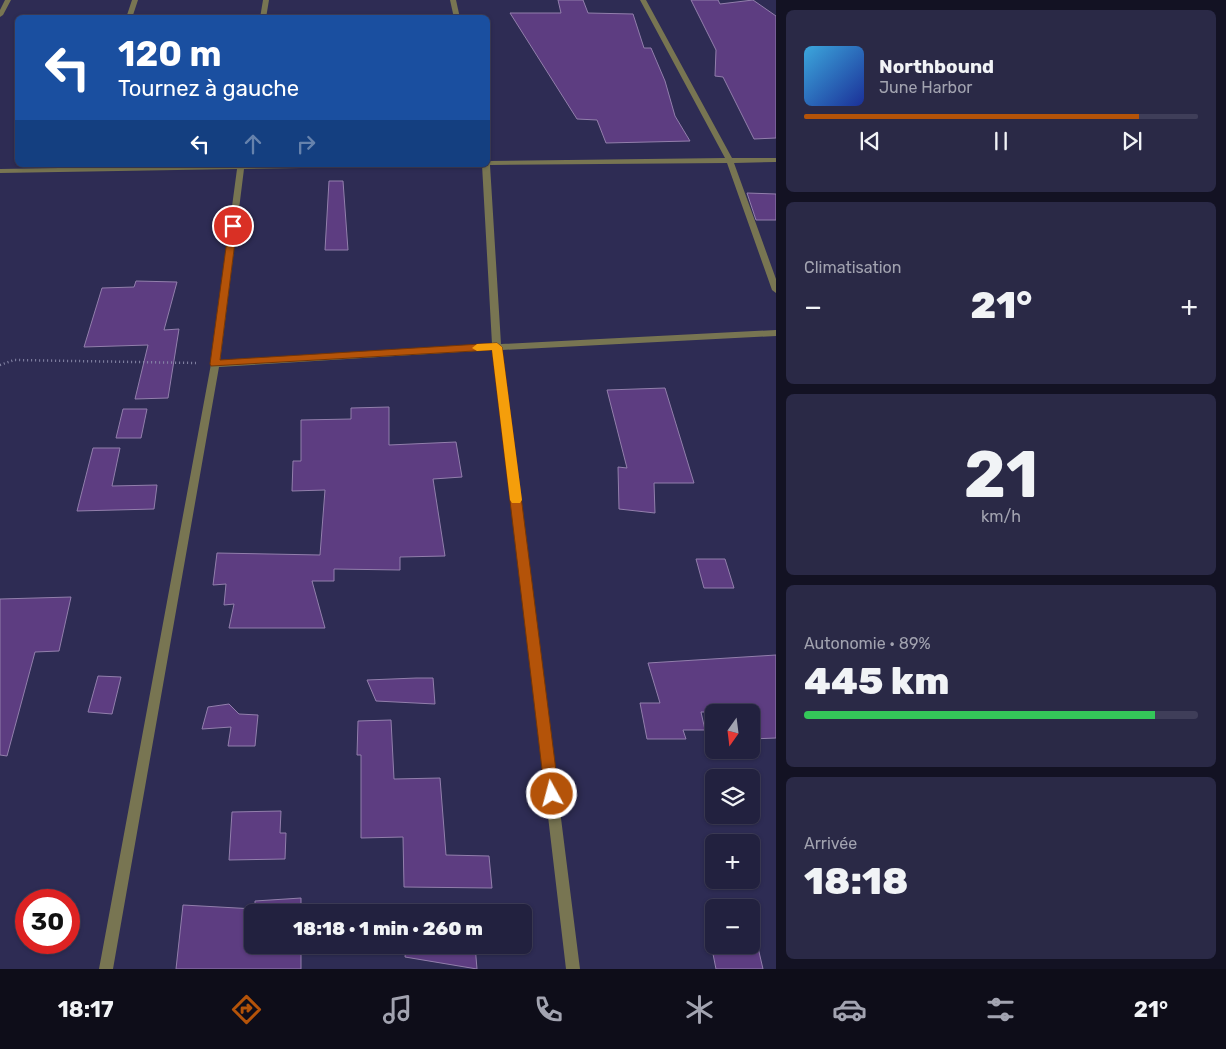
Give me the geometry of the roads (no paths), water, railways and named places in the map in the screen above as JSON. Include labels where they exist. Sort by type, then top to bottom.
[{"type":"street","points":[[0,15],[8,0]]},
{"type":"street","points":[[130,15],[135,0]]},
{"type":"street","points":[[264,15],[266,0]]},
{"type":"street","points":[[453,0],[456,15]]},
{"type":"street","points":[[644,0],[730,162],[776,290]]},
{"type":"street","points":[[490,164],[776,160]]},
{"type":"street","points":[[0,171],[156,167]]},
{"type":"street","points":[[106,969],[215,364],[241,167]]},
{"type":"street","points":[[487,167],[497,347],[574,969]]},
{"type":"street","points":[[215,364],[497,347],[776,334]]}]
